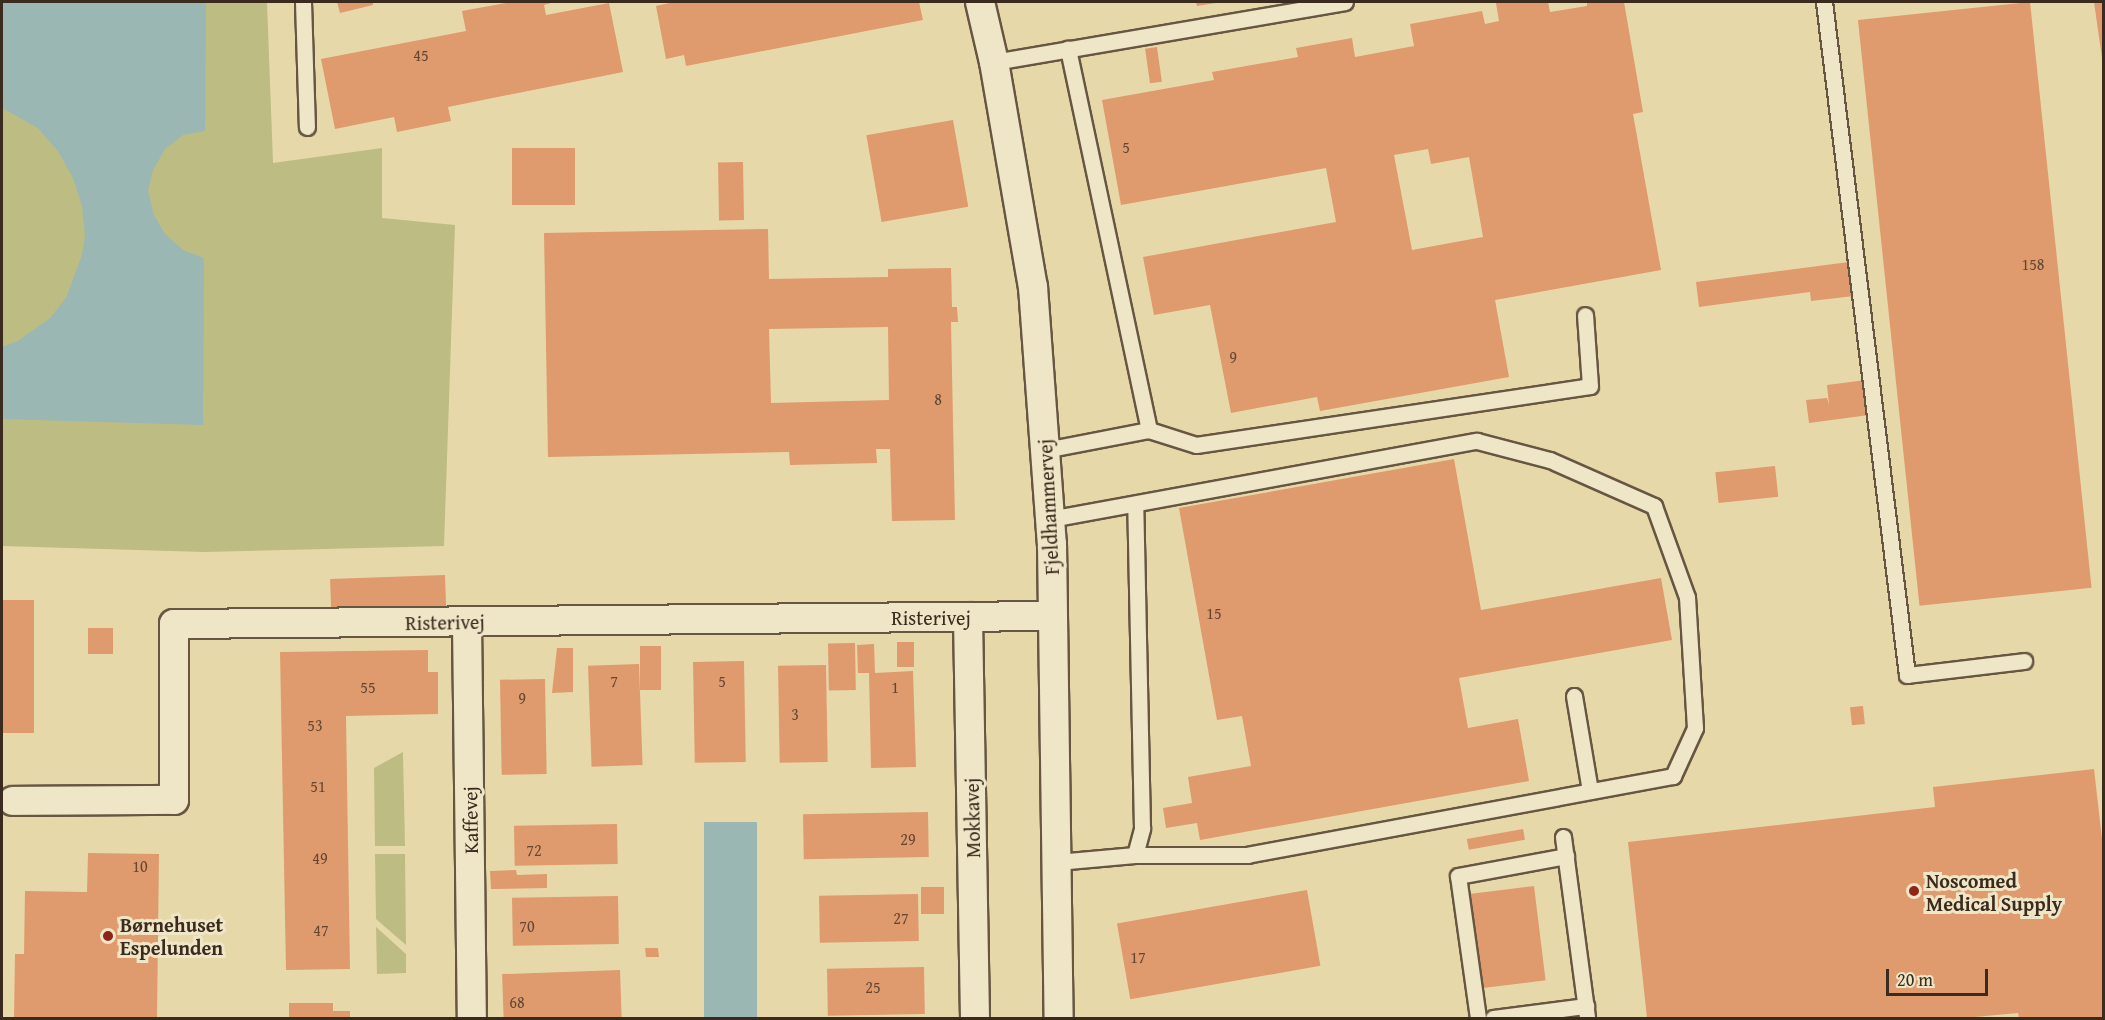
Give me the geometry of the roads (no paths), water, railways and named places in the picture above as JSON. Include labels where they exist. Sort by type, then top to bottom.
[{"type":"street","name":"Fjeldhammervej","points":[[980,2],[994,62],[1033,287],[1050,519],[1059,1018]]},
{"type":"street","name":"Risterivej","points":[[7,799],[174,800],[174,624],[1053,616]]},
{"type":"street","name":"Mokkavej","points":[[968,617],[975,1018]]},
{"type":"street","name":"Kaffevej","points":[[467,622],[472,1018]]},
{"type":"lane","points":[[303,2],[308,127]]},
{"type":"lane","points":[[994,62],[1345,2]]},
{"type":"lane","points":[[1824,2],[1907,675],[2024,661]]},
{"type":"lane","points":[[1068,49],[1149,430]]},
{"type":"lane","points":[[1045,450],[1149,430],[1196,445],[1590,386],[1585,315]]},
{"type":"lane","points":[[1050,519],[1477,441],[1550,460],[1654,506],[1687,597],[1695,728],[1673,776],[1248,855],[1135,855],[1057,862]]},
{"type":"lane","points":[[1135,505],[1142,828],[1135,855]]},
{"type":"lane","points":[[1574,696],[1590,791]]},
{"type":"lane","points":[[1493,1018],[1587,1012],[1563,837]]},
{"type":"lane","points":[[1478,1018],[1458,876],[1566,856]]},
{"type":"water","points":[[2,2],[206,2],[205,131],[183,135],[165,149],[153,170],[148,191],[154,215],[165,234],[183,250],[204,258],[203,425],[2,419],[2,347],[18,341],[50,318],[66,298],[82,255],[85,235],[82,206],[73,178],[58,151],[38,128],[2,108]]},
{"type":"water","points":[[704,822],[757,822],[757,1018],[704,1018]]},
{"type":"place","name":"Noscomed Medical Supply","points":[[1914,891]]},
{"type":"place","name":"Børnehuset Espelunden","points":[[108,936]]}]
